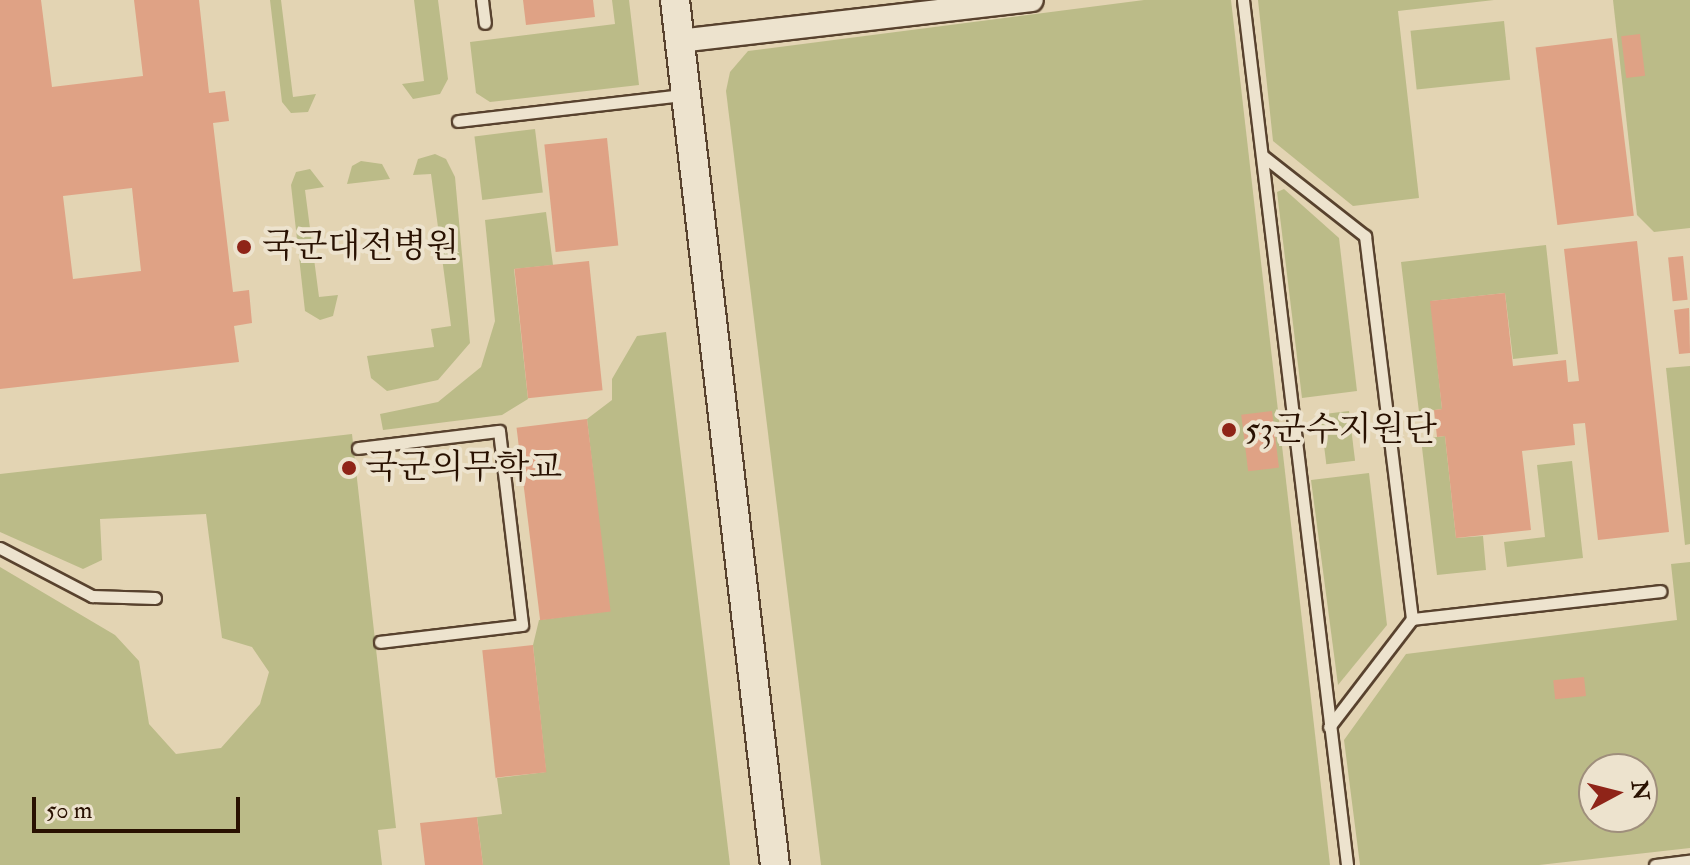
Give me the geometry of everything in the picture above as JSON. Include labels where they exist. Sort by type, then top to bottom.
[{"type":"street","points":[[675,0],[775,865]]},
{"type":"street","points":[[679,41],[1032,0]]},
{"type":"lane","points":[[482,0],[485,23]]},
{"type":"lane","points":[[1243,0],[1347,865]]},
{"type":"lane","points":[[458,121],[685,95]]},
{"type":"lane","points":[[1263,156],[1365,236],[1412,619],[1329,727]]},
{"type":"lane","points":[[358,448],[499,431],[522,625],[380,642]]},
{"type":"lane","points":[[0,548],[92,596],[155,598]]},
{"type":"lane","points":[[1412,619],[1660,591]]},
{"type":"lane","points":[[1655,865],[1690,861]]},
{"type":"green space","points":[[270,0],[281,0],[293,97],[316,94],[308,112],[291,113],[282,102]]},
{"type":"green space","points":[[414,0],[438,0],[448,79],[440,94],[413,99],[402,84],[424,81]]},
{"type":"green space","points":[[612,0],[629,0],[639,85],[490,102],[476,93],[470,42],[615,24]]},
{"type":"green space","points":[[1144,0],[1231,0],[1330,865],[821,865],[726,91],[730,72],[748,51]]},
{"type":"green space","points":[[1258,0],[1494,0],[1398,11],[1419,198],[1353,206],[1273,141]]},
{"type":"green space","points":[[1613,0],[1690,0],[1690,228],[1654,232],[1637,215]]},
{"type":"green space","points":[[1504,21],[1510,80],[1417,90],[1411,31]]},
{"type":"green space","points":[[535,129],[543,193],[482,200],[474,136]]},
{"type":"green space","points":[[435,154],[446,159],[455,177],[470,343],[438,380],[387,391],[371,378],[367,356],[434,347],[431,329],[451,326],[431,174],[413,175],[418,159]]},
{"type":"green space","points":[[361,161],[382,164],[390,179],[347,184],[352,166]]},
{"type":"green space","points":[[310,169],[324,187],[305,190],[319,297],[338,295],[333,316],[320,320],[305,311],[291,185],[296,172]]},
{"type":"green space","points":[[1284,189],[1339,238],[1357,391],[1302,398],[1277,192]]},
{"type":"green space","points":[[546,212],[553,265],[514,269],[528,399],[502,415],[383,430],[380,414],[438,402],[481,367],[495,321],[485,220]]},
{"type":"green space","points":[[1546,245],[1558,354],[1513,359],[1505,293],[1431,301],[1442,409],[1419,412],[1401,262]]},
{"type":"green space","points":[[666,332],[730,865],[483,865],[477,817],[502,814],[497,778],[546,772],[533,645],[539,620],[609,611],[587,419],[612,400],[612,379],[637,336]]},
{"type":"green space","points":[[1690,366],[1690,544],[1685,545],[1666,368]]},
{"type":"green space","points":[[1349,411],[1355,461],[1326,464],[1320,415]]},
{"type":"green space","points":[[352,434],[396,828],[378,830],[382,865],[0,865],[0,567],[115,635],[139,661],[149,724],[176,754],[221,748],[260,704],[269,672],[252,647],[222,638],[206,514],[100,519],[102,560],[83,569],[0,532],[0,474]]},
{"type":"green space","points":[[1445,436],[1456,538],[1483,536],[1486,570],[1437,575],[1421,439]]},
{"type":"green space","points":[[1572,461],[1583,558],[1507,567],[1504,542],[1545,537],[1537,465]]},
{"type":"green space","points":[[1369,473],[1387,625],[1338,685],[1311,480]]},
{"type":"green space","points":[[1690,562],[1690,848],[1539,865],[1360,865],[1344,740],[1406,654],[1677,620],[1671,564]]},
{"type":"building","points":[[0,0],[41,0],[52,87],[143,76],[134,0],[199,0],[209,93],[225,91],[229,121],[213,123],[233,292],[249,290],[252,323],[234,326],[239,362],[0,389]],"holes":[[[132,188],[141,271],[73,279],[63,196]]]},
{"type":"building","points":[[523,0],[593,0],[595,17],[526,25]]},
{"type":"building","points":[[1640,34],[1645,76],[1626,78],[1621,36]]},
{"type":"building","points":[[1612,38],[1634,216],[1557,225],[1536,47]]},
{"type":"building","points":[[607,138],[618,245],[556,252],[544,145]]},
{"type":"building","points":[[1637,241],[1669,532],[1598,540],[1585,423],[1573,424],[1575,445],[1522,451],[1531,530],[1456,538],[1445,436],[1437,437],[1434,410],[1442,409],[1430,301],[1505,293],[1513,366],[1566,360],[1568,382],[1579,381],[1564,249]]},
{"type":"building","points":[[1683,256],[1688,300],[1673,301],[1668,258]]},
{"type":"building","points":[[589,261],[603,390],[528,398],[514,269]]},
{"type":"building","points":[[1689,308],[1690,353],[1679,354],[1674,310]]},
{"type":"building","points":[[1272,411],[1279,468],[1248,471],[1241,415]]},
{"type":"building","points":[[587,419],[611,612],[540,620],[517,428]]},
{"type":"building","points":[[533,645],[546,772],[496,778],[482,650]]},
{"type":"building","points":[[1584,677],[1586,696],[1555,699],[1553,680]]},
{"type":"building","points":[[477,817],[483,865],[425,865],[420,823]]},
{"type":"place","name":"국군대전병원","points":[[244,247]]},
{"type":"place","name":"53군수지원단","points":[[1229,430]]},
{"type":"place","name":"국군의무학교","points":[[349,468]]}]
